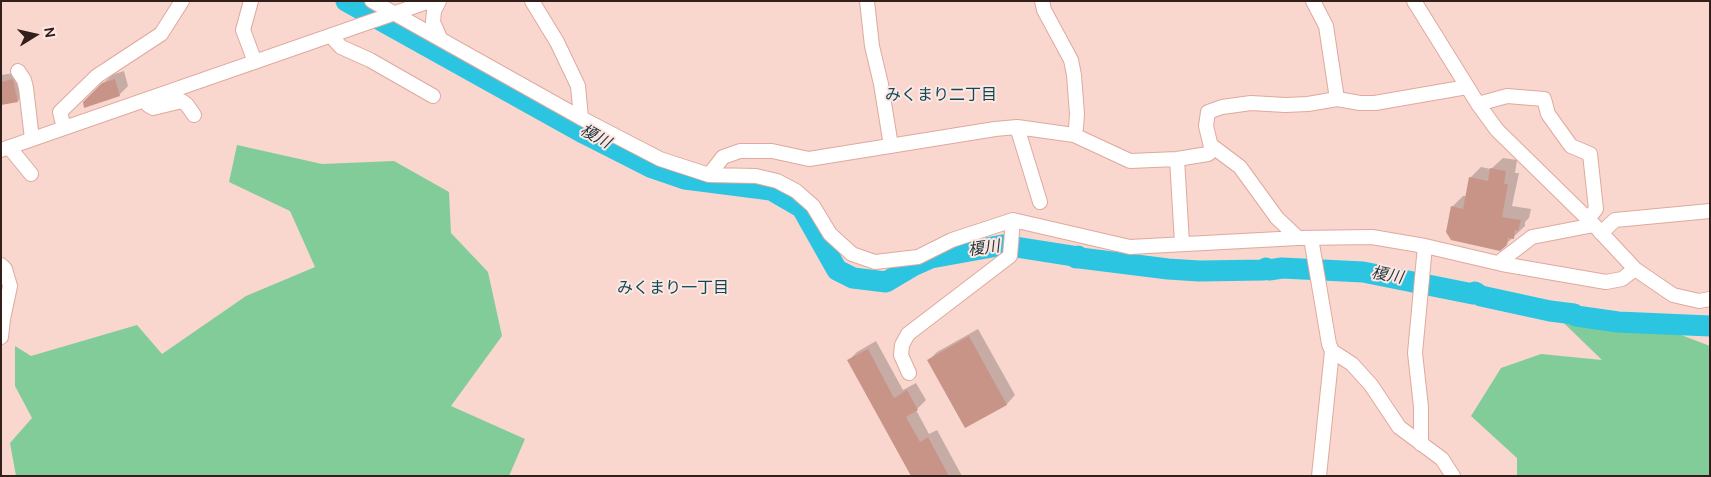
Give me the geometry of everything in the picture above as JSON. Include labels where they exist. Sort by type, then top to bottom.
[{"type":"street","points":[[64,128],[60,112],[97,76],[161,34],[182,1]]},
{"type":"street","points":[[251,1],[243,30],[255,62]]},
{"type":"street","points":[[372,1],[391,14],[440,38],[581,118],[660,159],[709,175],[756,176],[777,181],[796,191],[813,206],[830,234],[852,254],[876,262],[918,257],[952,240],[1013,220],[1130,246],[1372,236],[1502,264],[1606,282],[1622,279],[1636,270]]},
{"type":"street","points":[[31,174],[5,148],[430,1]]},
{"type":"street","points":[[439,1],[434,11],[433,22],[440,38]]},
{"type":"street","points":[[532,1],[557,42],[578,86],[581,118]]},
{"type":"street","points":[[867,1],[872,46],[881,84],[891,146]]},
{"type":"street","points":[[1042,1],[1048,18],[1064,44],[1071,60],[1077,105],[1074,135]]},
{"type":"street","points":[[1313,1],[1326,26],[1337,99]]},
{"type":"street","points":[[1414,1],[1467,87],[1497,130],[1636,270],[1673,295],[1699,300],[1710,299]]},
{"type":"street","points":[[332,36],[341,47],[370,60],[433,96]]},
{"type":"street","points":[[18,70],[26,88],[32,139]]},
{"type":"street","points":[[709,175],[723,157],[740,151],[772,151],[809,159],[1017,126],[1074,135],[1130,160],[1177,160],[1208,154],[1212,151],[1206,126],[1208,112],[1222,107],[1251,103],[1285,105],[1337,99],[1360,103],[1374,103],[1467,87]]},
{"type":"street","points":[[1478,104],[1507,96],[1544,99],[1548,114],[1571,146],[1590,154],[1596,208],[1594,226]]},
{"type":"street","points":[[146,100],[148,105],[153,108],[182,101],[187,104],[194,115]]},
{"type":"street","points":[[1017,126],[1040,202]]},
{"type":"street","points":[[1212,146],[1240,167],[1277,218],[1304,238],[1332,351],[1319,476]]},
{"type":"street","points":[[1177,160],[1182,243]]},
{"type":"street","points":[[1502,264],[1502,260],[1532,237],[1594,226],[1615,220],[1710,211]]},
{"type":"street","points":[[909,373],[901,355],[902,344],[908,334],[1010,256],[1013,220]]},
{"type":"street","points":[[1421,444],[1421,407],[1415,353],[1425,246]]},
{"type":"street","points":[[1,265],[5,269],[10,286],[1,337]]},
{"type":"street","points":[[1332,351],[1352,364],[1371,385],[1399,427],[1442,459],[1453,476]]},
{"type":"green space","points":[[237,145],[322,164],[394,161],[449,192],[451,233],[488,272],[502,336],[451,406],[525,439],[509,476],[16,476],[10,443],[32,418],[15,386],[15,346],[31,356],[137,325],[162,354],[246,296],[315,267],[290,211],[229,182]]},
{"type":"green space","points":[[1541,301],[1647,322],[1710,346],[1710,476],[1517,476],[1517,458],[1471,416],[1501,368],[1541,354],[1602,360]]},
{"type":"building","points":[[13,79],[18,102],[1,105],[1,82]]},
{"type":"building","points":[[115,79],[120,96],[84,108],[83,102],[102,83]]},
{"type":"building","points":[[1490,168],[1506,171],[1504,184],[1508,184],[1502,217],[1521,220],[1518,231],[1515,230],[1514,239],[1508,238],[1507,245],[1500,251],[1451,240],[1446,232],[1451,206],[1463,209],[1469,177],[1488,181]]},
{"type":"building","points":[[969,336],[1007,405],[965,428],[927,360]]},
{"type":"building","points":[[868,349],[894,398],[907,390],[918,410],[906,417],[920,442],[928,437],[949,476],[911,476],[847,360]]},
{"type":"waterway","name":"榎川","points":[[346,1],[585,134],[650,167],[685,179],[771,190],[802,208],[837,270],[853,278],[886,282],[931,258],[1003,245],[1076,258],[1078,256],[1080,258],[1168,269],[1199,271],[1264,270],[1266,268],[1269,270],[1282,268],[1363,272],[1473,294],[1475,292],[1481,296],[1550,311],[1574,314],[1576,316],[1618,322],[1710,326]]},
{"type":"district","name":"みくまり二丁目","points":[[941,96]]},
{"type":"district","name":"みくまり一丁目","points":[[673,289]]}]
